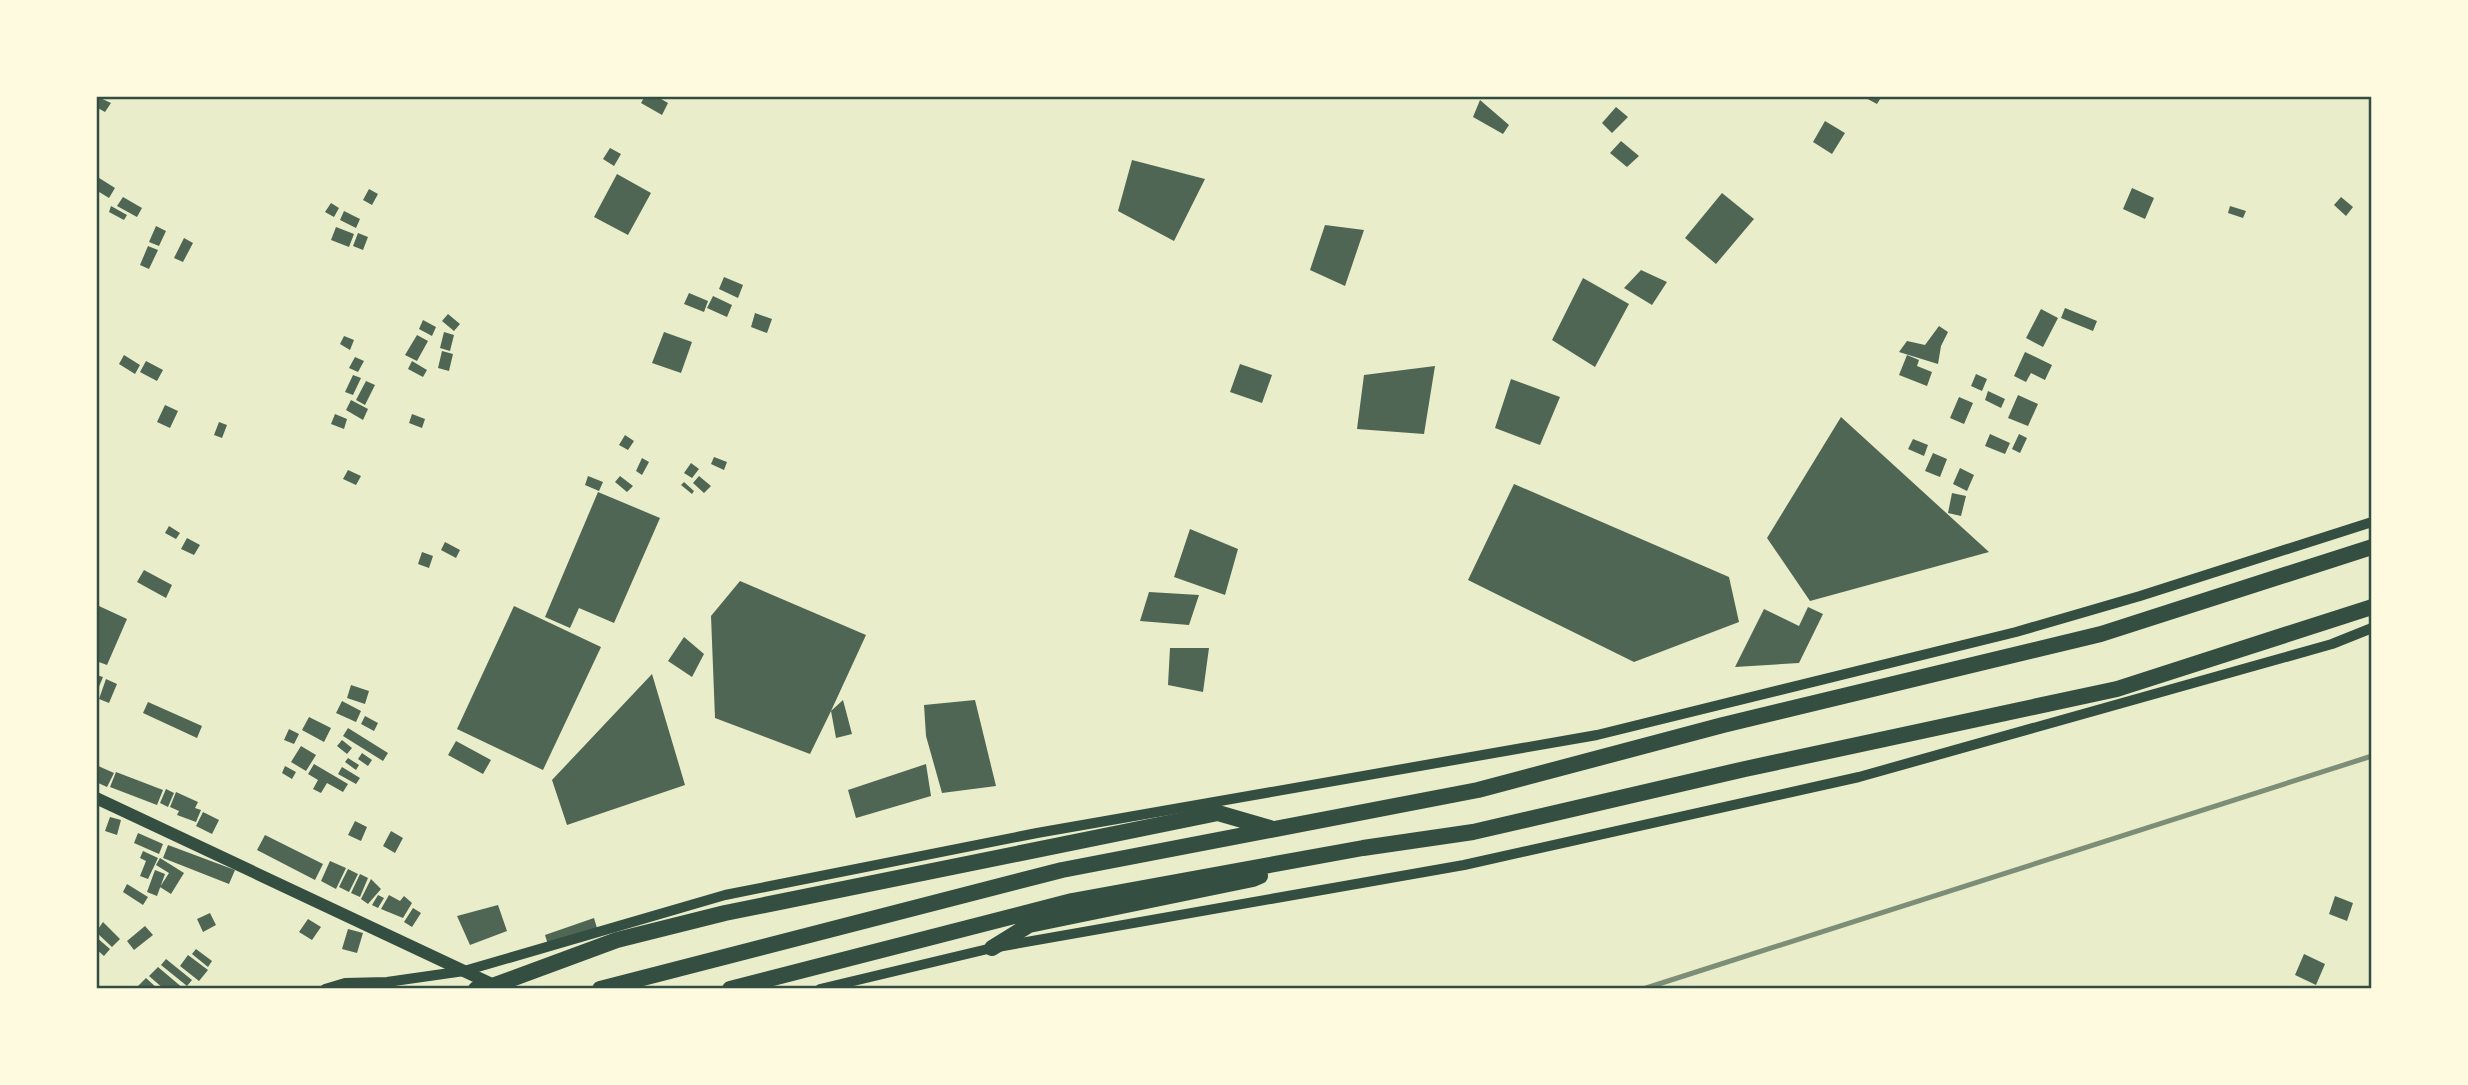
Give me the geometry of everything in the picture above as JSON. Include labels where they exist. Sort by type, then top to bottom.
[{"type":"highway","points":[[600,989],[1062,870],[1478,790],[1723,725],[2101,634],[2372,547]]},
{"type":"highway","points":[[730,989],[1073,901],[1291,861],[1473,832],[1745,769],[2117,689],[2372,607]]},
{"type":"highway","points":[[476,989],[498,987],[614,933],[1218,813],[1272,829]]},
{"type":"highway","points":[[992,948],[1029,925],[1253,879],[1291,861]]},
{"type":"main road","points":[[96,798],[498,987]]},
{"type":"street","points":[[325,989],[345,983],[387,982],[464,971],[614,933],[725,895],[1037,833],[1597,735],[2016,632],[2140,596],[2372,522]]},
{"type":"street","points":[[820,989],[992,948],[1464,865],[1859,777],[2332,644],[2372,628]]},
{"type":"building","points":[[96,96],[111,103],[105,112],[96,107]]},
{"type":"building","points":[[645,96],[656,96],[668,103],[662,115],[641,103]]},
{"type":"building","points":[[1862,96],[1882,96],[1877,104]]},
{"type":"building","points":[[1480,100],[1509,125],[1503,134],[1473,117]]},
{"type":"building","points":[[1616,107],[1628,117],[1612,133],[1602,123]]},
{"type":"building","points":[[1825,121],[1845,133],[1832,154],[1813,142]]},
{"type":"building","points":[[1621,141],[1639,156],[1627,167],[1610,153]]},
{"type":"building","points":[[610,148],[621,154],[614,166],[603,159]]},
{"type":"building","points":[[1132,160],[1205,179],[1174,241],[1118,211]]},
{"type":"building","points":[[617,174],[651,193],[628,235],[594,217]]},
{"type":"building","points":[[96,176],[115,188],[109,198],[96,190]]},
{"type":"building","points":[[2132,188],[2154,198],[2145,219],[2123,209]]},
{"type":"building","points":[[369,189],[378,194],[372,205],[363,200]]},
{"type":"building","points":[[1722,193],[1754,219],[1716,264],[1685,238]]},
{"type":"building","points":[[123,197],[142,208],[137,217],[117,206]]},
{"type":"building","points":[[2341,197],[2353,207],[2346,216],[2334,205]]},
{"type":"building","points":[[331,203],[339,208],[334,217],[325,212]]},
{"type":"building","points":[[111,206],[127,215],[124,220],[109,212]]},
{"type":"building","points":[[2230,206],[2246,211],[2243,218],[2228,213]]},
{"type":"building","points":[[344,211],[360,219],[356,228],[340,220]]},
{"type":"building","points":[[1325,225],[1364,230],[1345,286],[1310,270]]},
{"type":"building","points":[[156,226],[166,231],[159,246],[149,242]]},
{"type":"building","points":[[336,227],[354,234],[349,247],[331,240]]},
{"type":"building","points":[[358,233],[368,237],[363,250],[353,246]]},
{"type":"building","points":[[184,238],[193,243],[183,262],[174,258]]},
{"type":"building","points":[[148,246],[158,250],[149,269],[140,265]]},
{"type":"building","points":[[1641,270],[1667,282],[1652,305],[1624,288]]},
{"type":"building","points":[[724,277],[743,285],[738,298],[719,289]]},
{"type":"building","points":[[1583,278],[1629,304],[1595,367],[1552,340]]},
{"type":"building","points":[[689,293],[708,301],[704,312],[684,304]]},
{"type":"building","points":[[713,296],[732,305],[727,317],[707,308]]},
{"type":"building","points":[[2065,308],[2097,321],[2093,331],[2061,318]]},
{"type":"building","points":[[2041,309],[2058,318],[2043,347],[2026,338]]},
{"type":"building","points":[[755,313],[772,319],[767,333],[751,327]]},
{"type":"building","points":[[448,314],[460,324],[454,331],[442,321]]},
{"type":"building","points":[[423,320],[436,327],[432,336],[419,329]]},
{"type":"building","points":[[1939,326],[1948,332],[1941,346],[1938,364],[1899,352],[1907,341],[1925,345]]},
{"type":"building","points":[[444,332],[454,335],[450,351],[440,348]]},
{"type":"building","points":[[664,332],[692,342],[681,373],[652,363]]},
{"type":"building","points":[[417,335],[428,341],[417,361],[405,355]]},
{"type":"building","points":[[344,336],[354,340],[350,350],[340,344]]},
{"type":"building","points":[[442,351],[453,354],[449,371],[438,368]]},
{"type":"building","points":[[2025,352],[2052,365],[2045,380],[2031,373],[2026,382],[2014,376]]},
{"type":"building","points":[[124,355],[140,365],[135,374],[119,364]]},
{"type":"building","points":[[1907,355],[1919,360],[1917,366],[1932,372],[1927,386],[1899,375]]},
{"type":"building","points":[[355,357],[364,361],[358,372],[349,368]]},
{"type":"building","points":[[146,361],[163,370],[157,381],[140,372]]},
{"type":"building","points":[[412,361],[427,370],[423,377],[408,369]]},
{"type":"building","points":[[1240,364],[1272,375],[1262,403],[1230,392]]},
{"type":"building","points":[[1435,366],[1424,434],[1357,429],[1364,375]]},
{"type":"building","points":[[1976,374],[1987,379],[1982,391],[1971,386]]},
{"type":"building","points":[[353,375],[361,378],[353,395],[345,392]]},
{"type":"building","points":[[1511,379],[1560,397],[1540,445],[1495,428]]},
{"type":"building","points":[[366,381],[375,385],[365,405],[356,400]]},
{"type":"building","points":[[1988,391],[2005,399],[2001,408],[1985,400]]},
{"type":"building","points":[[2018,395],[2038,404],[2028,426],[2008,418]]},
{"type":"building","points":[[1959,397],[1973,403],[1964,424],[1950,418]]},
{"type":"building","points":[[351,400],[368,409],[363,420],[346,410]]},
{"type":"building","points":[[165,405],[178,411],[170,428],[157,422]]},
{"type":"building","points":[[335,414],[347,419],[344,429],[331,424]]},
{"type":"building","points":[[412,414],[425,419],[422,428],[409,423]]},
{"type":"building","points":[[1841,417],[1989,552],[1810,601],[1767,538]]},
{"type":"building","points":[[219,422],[227,425],[222,438],[214,435]]},
{"type":"building","points":[[1990,434],[2010,443],[2005,454],[1985,446]]},
{"type":"building","points":[[2019,434],[2027,438],[2020,453],[2012,449]]},
{"type":"building","points":[[625,435],[634,441],[628,450],[619,445]]},
{"type":"building","points":[[1913,439],[1928,445],[1924,456],[1908,449]]},
{"type":"building","points":[[1933,453],[1947,459],[1940,477],[1925,471]]},
{"type":"building","points":[[714,457],[727,462],[724,470],[711,464]]},
{"type":"building","points":[[642,458],[649,462],[642,475],[636,471]]},
{"type":"building","points":[[691,463],[699,469],[692,478],[684,473]]},
{"type":"building","points":[[1960,468],[1974,475],[1967,491],[1953,484]]},
{"type":"building","points":[[348,470],[361,476],[356,485],[343,479]]},
{"type":"building","points":[[588,476],[603,482],[599,491],[585,485]]},
{"type":"building","points":[[620,476],[633,486],[627,492],[615,482]]},
{"type":"building","points":[[699,476],[711,486],[704,493],[693,483]]},
{"type":"building","points":[[684,482],[694,491],[692,494],[681,485]]},
{"type":"building","points":[[1514,484],[1729,577],[1739,622],[1634,662],[1468,580]]},
{"type":"building","points":[[598,492],[660,518],[614,623],[579,608],[570,628],[545,617]]},
{"type":"building","points":[[1952,493],[1966,496],[1961,516],[1948,513]]},
{"type":"building","points":[[169,526],[180,533],[176,539],[165,533]]},
{"type":"building","points":[[1190,529],[1238,549],[1225,595],[1174,577]]},
{"type":"building","points":[[187,538],[200,545],[194,555],[181,549]]},
{"type":"building","points":[[445,542],[460,550],[456,558],[441,550]]},
{"type":"building","points":[[422,552],[433,556],[429,568],[418,564]]},
{"type":"building","points":[[144,570],[172,585],[166,598],[137,582]]},
{"type":"building","points":[[740,581],[866,635],[810,754],[715,718],[711,616]]},
{"type":"building","points":[[1149,592],[1199,595],[1189,625],[1140,621]]},
{"type":"building","points":[[99,606],[127,619],[107,665],[96,661],[96,612]]},
{"type":"building","points":[[514,606],[601,647],[543,770],[457,729]]},
{"type":"building","points":[[1808,607],[1823,614],[1799,663],[1735,667],[1764,609],[1799,626]]},
{"type":"building","points":[[684,637],[704,654],[692,677],[668,661]]},
{"type":"building","points":[[1170,648],[1209,648],[1203,692],[1168,685]]},
{"type":"building","points":[[652,674],[685,785],[567,825],[552,780]]},
{"type":"building","points":[[96,675],[103,677],[96,694]]},
{"type":"building","points":[[106,679],[117,684],[109,703],[99,699]]},
{"type":"building","points":[[351,685],[369,691],[365,704],[347,698]]},
{"type":"building","points":[[843,700],[852,734],[836,738],[831,711]]},
{"type":"building","points":[[975,700],[996,786],[942,793],[926,736],[924,705]]},
{"type":"building","points":[[342,701],[361,711],[356,722],[336,713]]},
{"type":"building","points":[[148,702],[202,726],[197,738],[143,713]]},
{"type":"building","points":[[365,716],[378,723],[374,731],[361,724]]},
{"type":"building","points":[[309,717],[331,728],[324,742],[302,730]]},
{"type":"building","points":[[348,728],[388,753],[383,761],[343,736]]},
{"type":"building","points":[[289,729],[299,734],[294,744],[284,740]]},
{"type":"building","points":[[342,740],[352,748],[347,754],[337,746]]},
{"type":"building","points":[[456,741],[491,760],[483,774],[448,755]]},
{"type":"building","points":[[301,746],[316,755],[306,771],[291,762]]},
{"type":"building","points":[[362,753],[372,760],[368,766],[358,759]]},
{"type":"building","points":[[348,758],[359,765],[356,770],[345,762]]},
{"type":"building","points":[[314,764],[348,784],[343,792],[327,783],[321,793],[313,789],[318,780],[308,774]]},
{"type":"building","points":[[926,764],[931,796],[856,818],[848,790]]},
{"type":"building","points":[[96,765],[114,773],[107,787],[96,782]]},
{"type":"building","points":[[285,766],[296,772],[292,779],[282,773]]},
{"type":"building","points":[[342,767],[360,778],[356,784],[338,774]]},
{"type":"building","points":[[116,772],[163,790],[157,805],[110,787]]},
{"type":"building","points":[[166,789],[174,793],[168,807],[160,803]]},
{"type":"building","points":[[176,792],[198,802],[195,808],[201,810],[196,822],[177,815],[179,811],[170,807]]},
{"type":"building","points":[[203,812],[219,820],[212,834],[196,826]]},
{"type":"building","points":[[110,817],[121,820],[117,835],[105,831]]},
{"type":"building","points":[[355,821],[367,827],[361,841],[348,835]]},
{"type":"building","points":[[391,831],[403,838],[395,853],[383,846]]},
{"type":"building","points":[[138,833],[163,844],[159,854],[134,843]]},
{"type":"building","points":[[265,835],[323,864],[315,880],[257,850]]},
{"type":"building","points":[[168,845],[235,870],[229,884],[163,858]]},
{"type":"building","points":[[143,851],[158,858],[148,879],[140,876],[146,861],[140,858]]},
{"type":"building","points":[[160,858],[184,873],[171,894],[160,887],[169,873],[156,865]]},
{"type":"building","points":[[330,861],[346,868],[336,889],[321,881]]},
{"type":"building","points":[[348,869],[358,874],[349,892],[339,887]]},
{"type":"building","points":[[155,870],[165,874],[157,896],[147,892]]},
{"type":"building","points":[[360,874],[368,878],[360,897],[351,893]]},
{"type":"building","points":[[371,879],[381,889],[368,904],[361,899]]},
{"type":"building","points":[[127,884],[148,897],[143,905],[123,892]]},
{"type":"building","points":[[378,895],[384,898],[378,908],[372,905]]},
{"type":"building","points":[[389,895],[400,901],[404,896],[412,903],[403,918],[381,909]]},
{"type":"building","points":[[2335,896],[2353,903],[2347,921],[2329,914]]},
{"type":"building","points":[[498,905],[507,931],[470,945],[457,916]]},
{"type":"building","points":[[413,908],[421,913],[412,927],[404,922]]},
{"type":"building","points":[[210,913],[216,925],[203,932],[197,919]]},
{"type":"building","points":[[594,918],[599,935],[549,948],[545,935]]},
{"type":"building","points":[[308,919],[321,927],[312,940],[299,932]]},
{"type":"building","points":[[103,922],[120,939],[112,947],[96,932]]},
{"type":"building","points":[[145,926],[153,935],[134,950],[127,941]]},
{"type":"building","points":[[348,929],[363,933],[357,953],[342,949]]},
{"type":"building","points":[[96,937],[110,949],[104,956],[96,949]]},
{"type":"building","points":[[196,949],[212,961],[208,967],[192,954]]},
{"type":"building","points":[[2304,954],[2325,964],[2316,985],[2295,975]]},
{"type":"building","points":[[188,955],[208,970],[199,981],[180,966]]},
{"type":"building","points":[[166,959],[192,980],[187,986],[161,965]]},
{"type":"building","points":[[158,967],[184,989],[164,989],[149,976]]},
{"type":"building","points":[[146,978],[158,989],[135,989]]},
{"type":"railway","points":[[1643,989],[2372,756]]}]
